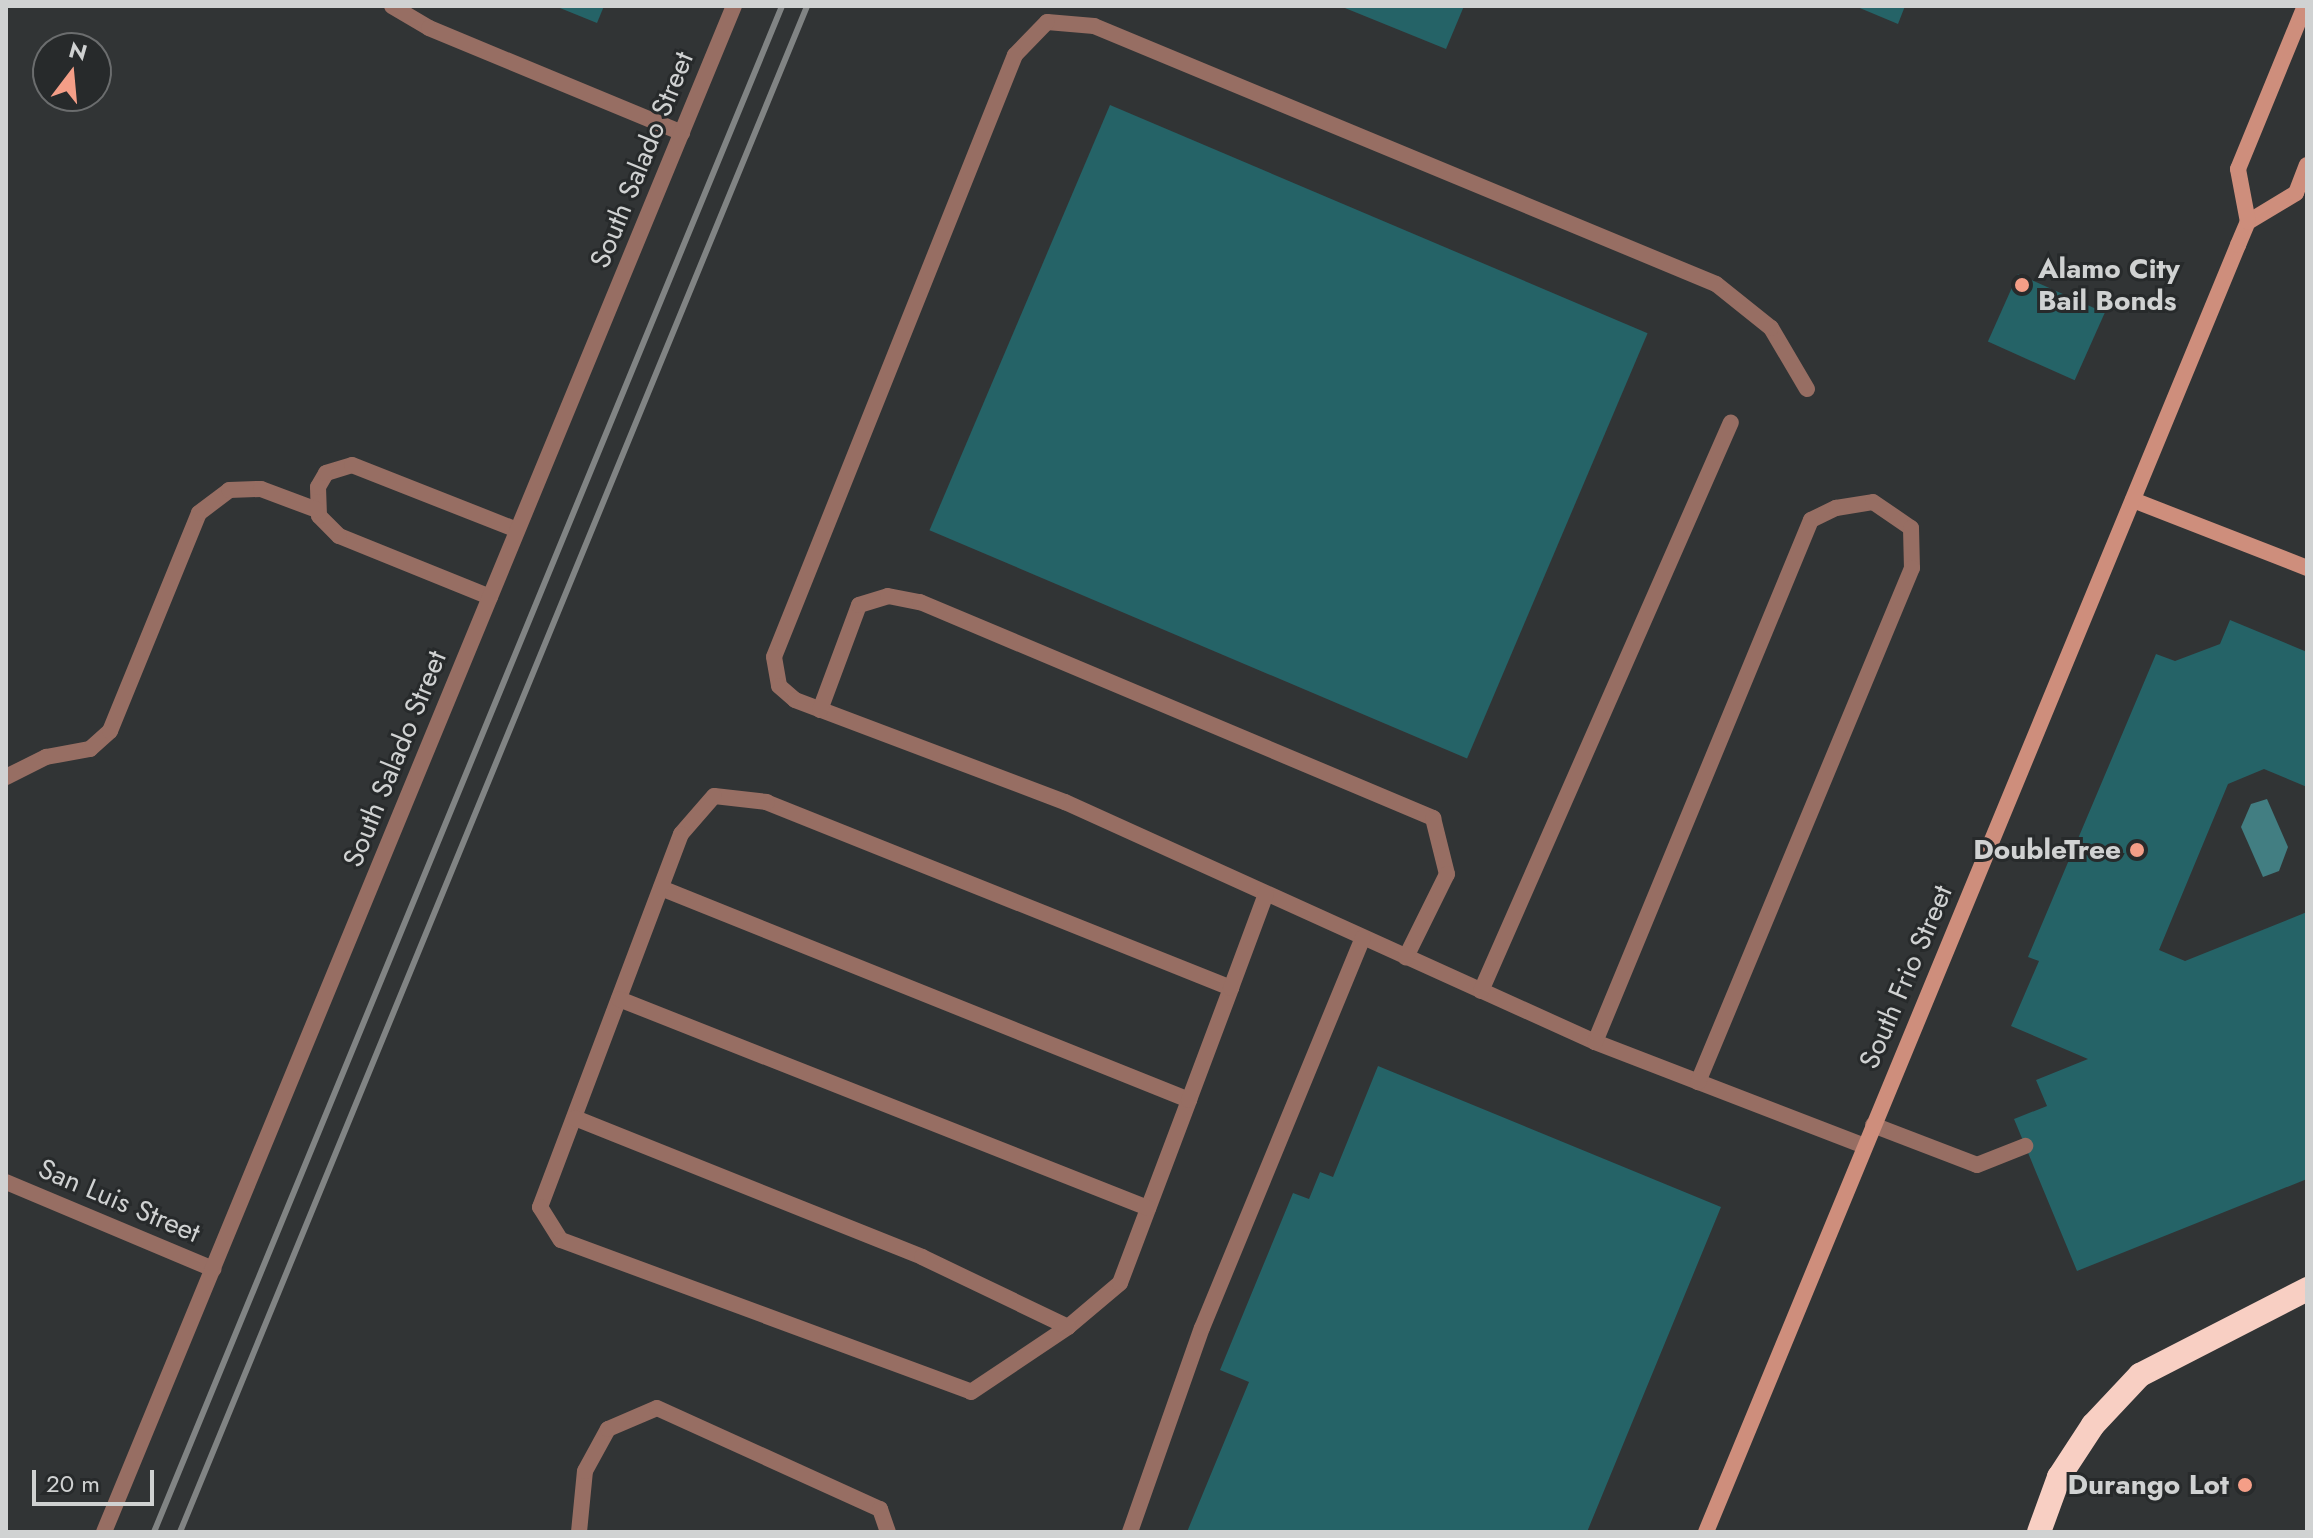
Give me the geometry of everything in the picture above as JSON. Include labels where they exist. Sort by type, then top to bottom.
[{"type":"highway","points":[[2039,1532],[2059,1477],[2093,1425],[2140,1375],[2307,1289]]},
{"type":"main road","points":[[2305,6],[2238,169],[2248,222],[2296,193],[2307,165]]},
{"type":"main road","name":"South Frio Street","points":[[1706,1532],[2248,222]]},
{"type":"main road","points":[[2133,500],[2307,568]]},
{"type":"street","points":[[392,6],[429,28],[682,133]]},
{"type":"street","name":"South Salado Street","points":[[104,1532],[734,6]]},
{"type":"street","points":[[1807,389],[1771,328],[1716,284],[1094,26],[1047,22],[1015,55],[774,657],[779,686],[820,710],[1065,802],[1595,1042],[1865,1146]]},
{"type":"street","points":[[1481,991],[1731,422]]},
{"type":"street","points":[[317,510],[326,473],[352,465],[517,530]]},
{"type":"street","points":[[6,777],[46,757],[90,749],[110,731],[199,513],[229,490],[261,489],[317,510],[339,536],[490,597]]},
{"type":"street","points":[[1595,1042],[1811,520],[1836,508],[1873,502],[1911,528],[1912,568],[1698,1082]]},
{"type":"street","points":[[820,710],[859,605],[888,596],[920,602],[1433,818],[1447,874],[1406,957]]},
{"type":"street","points":[[1231,988],[767,802],[714,796],[681,834],[540,1207],[561,1240],[971,1392],[1068,1327],[1120,1283],[1189,1100],[1231,988],[1266,894]]},
{"type":"street","points":[[661,888],[1189,1100]]},
{"type":"street","points":[[1130,1532],[1202,1328],[1363,938]]},
{"type":"street","points":[[619,999],[1148,1208]]},
{"type":"street","points":[[575,1118],[922,1257],[1068,1327]]},
{"type":"street","points":[[1873,1125],[1977,1165],[2025,1146]]},
{"type":"street","name":"San Luis Street","points":[[6,1182],[213,1269]]},
{"type":"street","points":[[579,1532],[585,1471],[608,1429],[657,1408],[880,1509],[888,1532]]},
{"type":"water","points":[[2267,799],[2288,847],[2279,871],[2263,877],[2241,827],[2251,804]]},
{"type":"building","points":[[555,6],[604,6],[597,23]]},
{"type":"building","points":[[1340,6],[1464,6],[1446,49]]},
{"type":"building","points":[[1855,6],[1905,6],[1898,24]]},
{"type":"building","points":[[1110,105],[1648,333],[1467,758],[929,530]]},
{"type":"building","points":[[2018,274],[2105,313],[2075,380],[1988,342]]},
{"type":"building","points":[[2230,620],[2307,652],[2307,787],[2264,769],[2228,784],[2159,950],[2185,961],[2307,912],[2307,1179],[2077,1271],[2014,1119],[2047,1106],[2036,1080],[2088,1059],[2011,1026],[2039,961],[2028,957],[2156,654],[2175,661],[2220,644]]},
{"type":"building","points":[[1378,1066],[1721,1207],[1587,1532],[1187,1532],[1249,1382],[1220,1370],[1293,1193],[1309,1199],[1320,1172],[1333,1177]]},
{"type":"railway","points":[[154,1532],[782,6]]},
{"type":"railway","points":[[180,1532],[807,6]]},
{"type":"place","name":"Alamo City Bail Bonds","points":[[2022,285]]},
{"type":"place","name":"DoubleTree","points":[[2137,850]]},
{"type":"place","name":"Durango Lot","points":[[2245,1485]]}]
